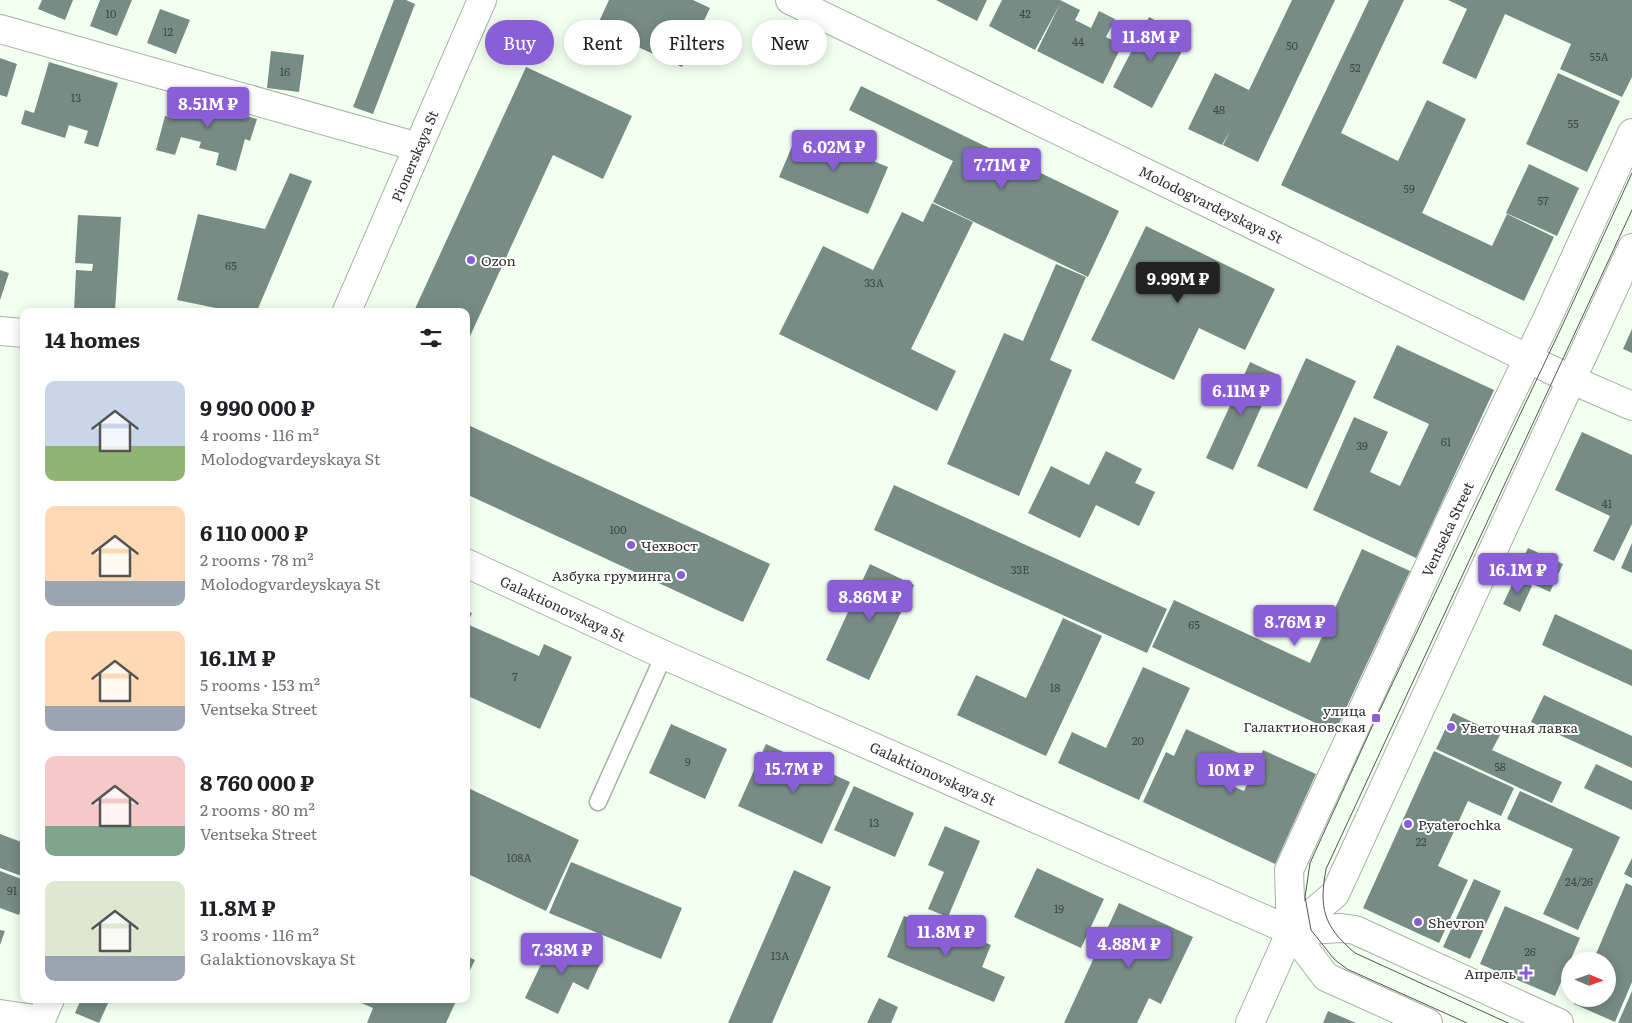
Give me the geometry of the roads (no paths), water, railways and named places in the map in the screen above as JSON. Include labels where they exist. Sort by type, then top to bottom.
[{"type":"main road","name":"Pionerskaya St","points":[[348,308],[482,0]]},
{"type":"main road","name":"Molodogvardeyskaya St","points":[[790,0],[1572,380],[1632,406]]},
{"type":"main road","points":[[0,29],[418,146]]},
{"type":"main road","name":"Ventseka Street","points":[[1250,1023],[1291,931],[1289,870],[1632,133]]},
{"type":"main road","name":"Ventseka Street","points":[[1291,931],[1335,894],[1631,255]]},
{"type":"main road","points":[[0,331],[20,333]]},
{"type":"main road","name":"Galaktionovskaya St","points":[[470,565],[664,655],[1291,931],[1341,928],[1355,930],[1559,1023]]},
{"type":"main road","name":"Galaktionovskaya St","points":[[1291,931],[1326,977],[1428,1023]]},
{"type":"main road","points":[[0,1014],[45,1014]]},
{"type":"lane","points":[[598,802],[664,655]]},
{"type":"tram line","points":[[1467,1023],[1347,969],[1334,959],[1311,930],[1305,897],[1310,863],[1376,718],[1563,324],[1632,173]]},
{"type":"tram line","points":[[1508,1023],[1355,953],[1336,934],[1326,916],[1323,895],[1326,869],[1632,210]]},
{"type":"place","name":"Ozon","points":[[471,260]]},
{"type":"place","name":"Чехвост","points":[[631,545]]},
{"type":"place","name":"Азбука груминга","points":[[681,575]]},
{"type":"place","name":"улица Галактионовская","points":[[1376,718]]},
{"type":"place","name":"Уветочная лавка","points":[[1451,727]]},
{"type":"place","name":"Pyaterochka","points":[[1408,824]]},
{"type":"place","name":"Shevron","points":[[1418,922]]},
{"type":"place","name":"Апрель","points":[[1526,973]]}]
